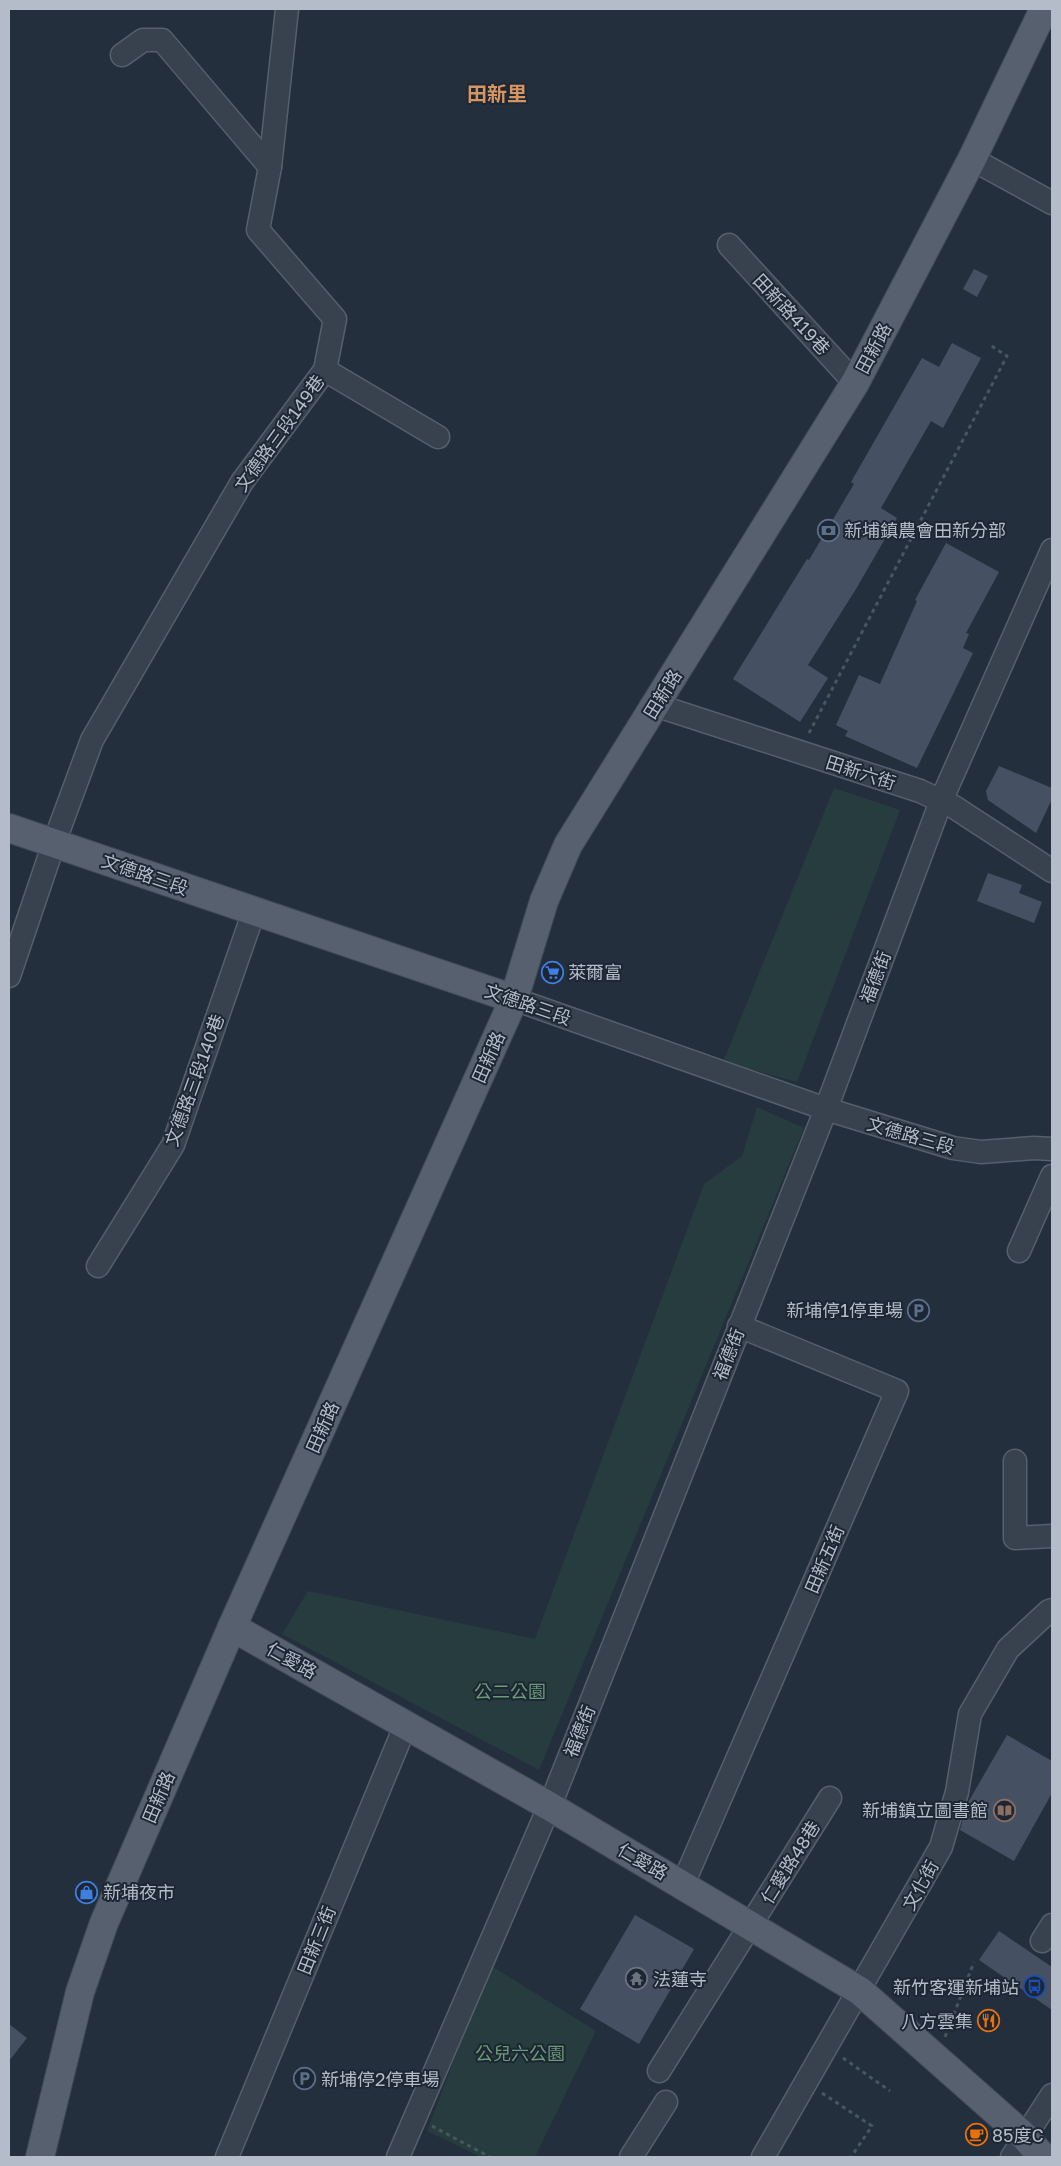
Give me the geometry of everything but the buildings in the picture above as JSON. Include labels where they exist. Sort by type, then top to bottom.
[{"type":"main road","name":"田新路","points":[[40,2157],[80,1992],[104,1923],[232,1627],[514,999],[544,901],[568,845],[855,383],[972,159],[1044,9]]},
{"type":"main road","name":"文德路三段","points":[[9,828],[514,999]]},
{"type":"main road","name":"仁愛路","points":[[232,1627],[549,1806],[860,1990],[937,2059],[1018,2147],[1043,2157]]},
{"type":"street","name":"文德路三段149巷","points":[[9,976],[54,843],[92,740],[242,482],[325,370],[335,319],[258,230],[270,167],[287,9]]},
{"type":"street","points":[[122,55],[143,40],[162,40],[270,167]]},
{"type":"street","points":[[972,159],[1052,203]]},
{"type":"street","name":"田新路419巷","points":[[729,245],[855,383]]},
{"type":"street","points":[[325,370],[438,437]]},
{"type":"street","name":"福德街","points":[[398,2157],[549,1806],[826,1108],[941,801],[1052,550]]},
{"type":"street","name":"田新六街","points":[[655,705],[920,791],[954,807],[1052,871]]},
{"type":"street","name":"文德路三段140巷","points":[[98,1266],[172,1145],[254,911]]},
{"type":"street","name":"文德路三段","points":[[514,999],[826,1108],[952,1148],[981,1152],[1034,1148],[1052,1149]]},
{"type":"street","points":[[1019,1251],[1052,1176]]},
{"type":"street","name":"田新五街","points":[[683,1884],[896,1392],[739,1326]]},
{"type":"street","points":[[1015,1461],[1015,1538],[1052,1536]]},
{"type":"street","name":"文化街","points":[[763,2157],[941,1847],[957,1792],[970,1714],[1008,1649],[1052,1610]]},
{"type":"street","name":"田新三街","points":[[227,2157],[406,1724]]},
{"type":"street","name":"仁愛路48巷","points":[[659,2072],[830,1798]]},
{"type":"street","points":[[1018,2147],[1052,2095]]},
{"type":"street","points":[[631,2157],[666,2102]]},
{"type":"path","points":[[800,752],[1007,356],[990,345]]},
{"type":"path","points":[[937,2059],[974,1962]]},
{"type":"path","points":[[826,2046],[890,2091]]},
{"type":"path","points":[[805,2081],[872,2126],[852,2157]]},
{"type":"path","points":[[416,2118],[490,2157]]},
{"type":"green space","points":[[834,788],[900,810],[797,1082],[723,1062]]},
{"type":"green space","name":"公二公園","points":[[757,1107],[804,1128],[539,1770],[282,1634],[308,1591],[535,1639],[704,1184],[742,1156]]},
{"type":"green space","name":"公兒六公園","points":[[490,1965],[596,2031],[535,2157],[481,2157],[427,2131]]},
{"type":"place","name":"新埔鎮農會田新分部","points":[[828,530]]},
{"type":"place","name":"萊爾富","points":[[552,972]]},
{"type":"place","name":"新埔停1停車場","points":[[919,1310]]},
{"type":"place","name":"新埔鎮立圖書館","points":[[1004,1810]]},
{"type":"place","name":"新埔夜市","points":[[87,1892]]},
{"type":"place","name":"法蓮寺","points":[[637,1979]]},
{"type":"place","name":"新竹客運新埔站","points":[[1035,1987]]},
{"type":"place","name":"八方雲集","points":[[989,2021]]},
{"type":"place","name":"新埔停2停車場","points":[[305,2079]]},
{"type":"place","name":"85度C","points":[[976,2135]]},
{"type":"district","name":"田新里","points":[[497,93]]}]
